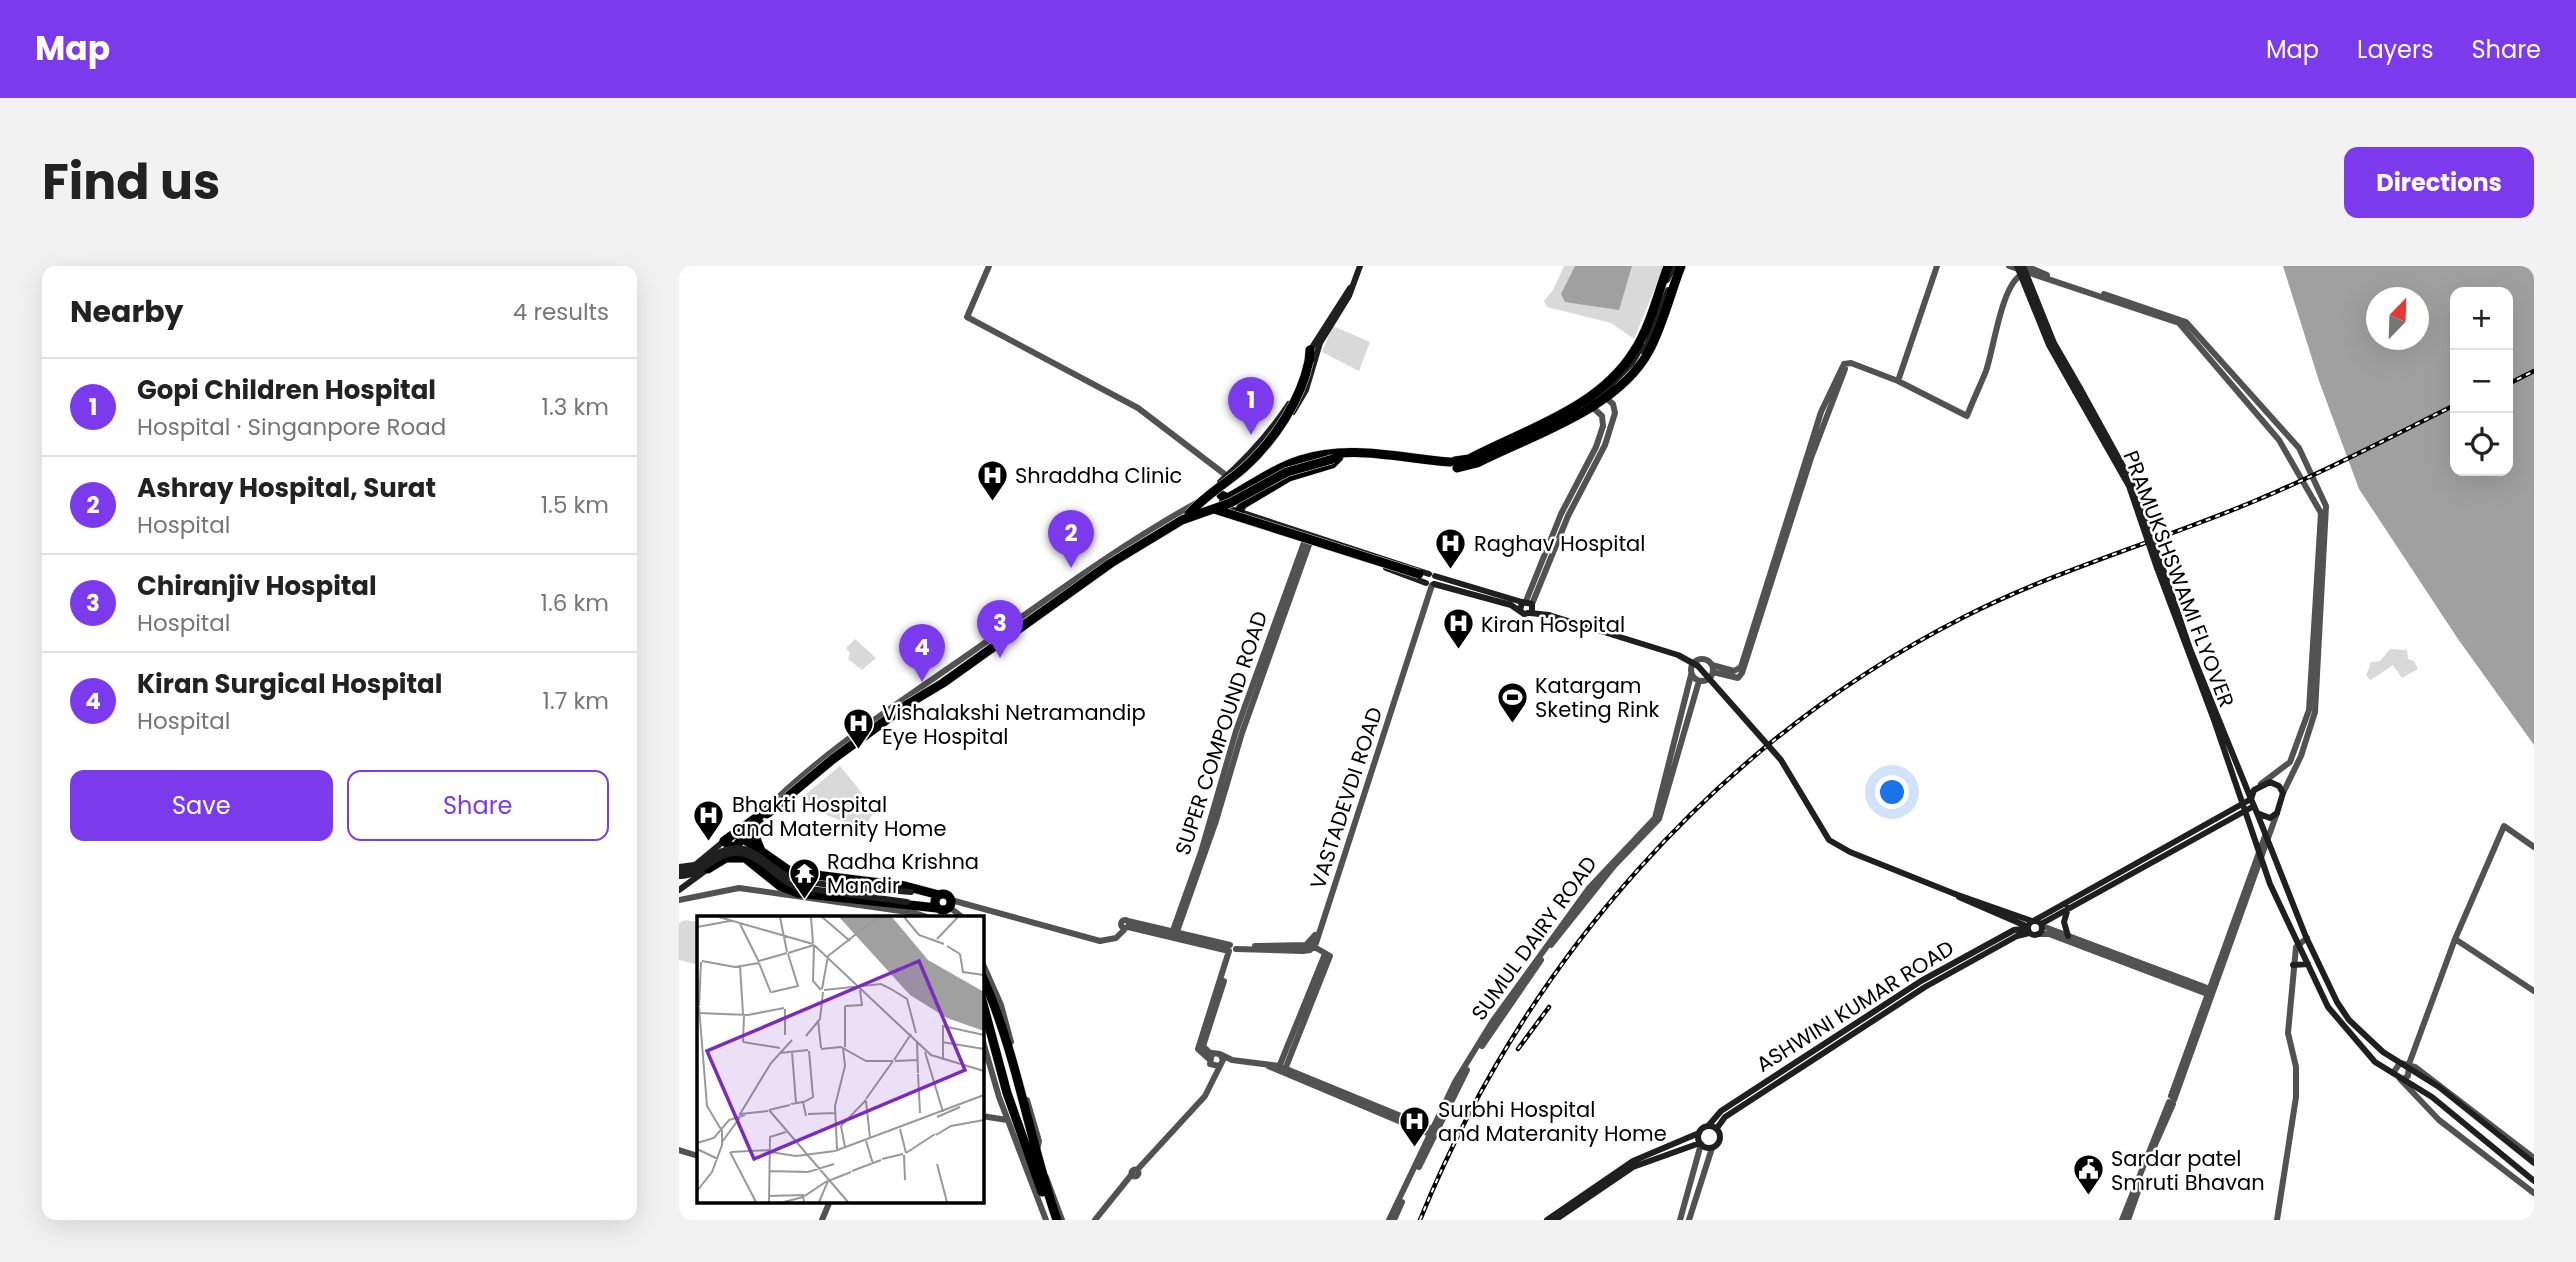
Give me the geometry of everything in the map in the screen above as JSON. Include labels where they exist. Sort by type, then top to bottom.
[{"type":"highway","points":[[1603,394],[1637,347],[1668,266]]},
{"type":"highway","points":[[1221,498],[1228,498],[1296,462],[1335,456],[1376,457],[1453,465],[1469,462],[1588,404],[1638,367],[1650,350],[1677,266]]},
{"type":"highway","points":[[1189,514],[1246,466],[1271,437],[1302,389],[1310,350]]},
{"type":"highway","points":[[769,857],[756,842],[755,831],[763,815],[831,756],[906,701],[1109,560],[1189,514],[1244,493],[1297,464],[1335,456]]},
{"type":"highway","points":[[738,835],[791,873],[905,886],[935,895],[946,894],[953,908],[937,910],[798,893],[780,886],[724,841],[738,835],[847,748],[1073,589],[1182,520],[1211,511],[1246,495],[1287,472],[1335,456]]},
{"type":"highway","points":[[1239,512],[1241,505],[1289,477],[1332,464],[1335,456]]},
{"type":"highway","points":[[1211,511],[1429,579]]},
{"type":"highway","points":[[733,849],[738,835]]},
{"type":"highway","points":[[708,869],[731,857],[750,862]]},
{"type":"highway","points":[[935,895],[937,910]]},
{"type":"highway","points":[[983,978],[1002,1024],[1037,1151],[1043,1188]]},
{"type":"highway","points":[[983,1004],[1026,1160],[1043,1188],[1054,1220]]},
{"type":"main road","points":[[1211,511],[1218,509],[1221,498],[1273,441],[1303,397],[1320,343],[1341,312],[1360,266]]},
{"type":"main road","name":"PRAMUKSHSWAMI FLYOVER","points":[[2022,269],[2077,389],[2129,486],[2185,651],[2230,758],[2243,800]]},
{"type":"main road","points":[[1353,284],[1310,350],[1299,387],[1268,435],[1208,492],[1202,499],[1203,507],[1511,605],[1520,611],[1549,615],[1678,655],[1698,666],[1781,760],[1829,840],[1850,852],[2033,925],[2038,934]]},
{"type":"main road","points":[[1469,462],[1588,404]]},
{"type":"main road","points":[[1208,492],[1214,492],[1228,508],[1239,512],[1429,579],[1528,603],[1549,615]]},
{"type":"main road","points":[[1520,611],[1528,603]]},
{"type":"main road","points":[[1528,603],[1530,613]]},
{"type":"main road","points":[[2243,800],[2254,806],[2270,818],[2277,813],[2283,793],[2279,786],[2270,782],[2261,784],[2254,790],[2254,806],[2307,938],[2337,1002],[2350,1020],[2382,1052],[2409,1066],[2439,1087],[2534,1161]]},
{"type":"main road","points":[[2243,800],[2260,856],[2298,943],[2336,1019],[2375,1062],[2432,1097],[2534,1181]]},
{"type":"main road","name":"ASHWINI KUMAR ROAD","points":[[2243,800],[2254,806]]},
{"type":"main road","name":"ASHWINI KUMAR ROAD","points":[[1709,1125],[1721,1111],[1921,981],[2014,930],[2033,925],[2067,908],[2243,800]]},
{"type":"main road","name":"ASHWINI KUMAR ROAD","points":[[1717,1128],[1725,1116],[1925,987],[2017,936],[2243,800]]},
{"type":"main road","points":[[679,881],[724,841]]},
{"type":"main road","points":[[679,871],[692,870],[722,850],[738,848],[754,853],[790,877],[935,895]]},
{"type":"main road","points":[[679,890],[733,849]]},
{"type":"main road","points":[[679,871],[694,875],[723,855],[739,853],[753,857],[783,881],[796,887],[907,902],[937,910]]},
{"type":"main road","points":[[679,871],[697,863]]},
{"type":"main road","points":[[2067,908],[2064,922],[2068,936]]},
{"type":"main road","points":[[2293,965],[2308,964]]},
{"type":"main road","points":[[1547,1220],[1633,1161],[1699,1133],[1709,1125],[1717,1128],[1721,1138],[1712,1148],[1700,1143],[1633,1167],[1555,1220]]},
{"type":"main road","points":[[1699,1133],[1700,1143]]},
{"type":"street","points":[[991,266],[967,317],[1138,408],[1227,476]]},
{"type":"street","points":[[1898,381],[1937,266]]},
{"type":"street","points":[[2009,266],[2182,319],[2299,448],[2311,469],[2328,511],[2315,712],[2301,756],[2283,793]]},
{"type":"street","points":[[1713,669],[1708,680],[1699,681],[1691,675],[1691,666],[1698,659],[1705,659],[1713,669],[1734,671],[1741,667],[1821,412],[1844,364],[1851,363],[1898,381],[1967,416],[1986,371],[2011,288],[2022,269]]},
{"type":"street","points":[[2022,269],[2179,323],[2279,440],[2321,513],[2309,713],[2290,762],[2261,784]]},
{"type":"street","points":[[1528,603],[1568,516],[1605,445],[1615,413],[1613,404],[1603,394]]},
{"type":"street","points":[[1528,603],[1561,513],[1601,434],[1602,416],[1588,404]]},
{"type":"street","points":[[1202,499],[1151,527],[916,689],[830,754],[763,815],[767,819],[925,696],[1126,559],[1181,523],[1211,511]]},
{"type":"street","name":"SUPER COMPOUND ROAD","points":[[1174,934],[1203,860],[1240,737],[1307,541]]},
{"type":"street","name":"VASTADEVDI ROAD","points":[[1311,945],[1429,579]]},
{"type":"street","name":"SUMUL DAIRY ROAD","points":[[1392,1220],[1455,1082],[1486,1032],[1556,931],[1608,866],[1655,818],[1691,675]]},
{"type":"street","points":[[1232,949],[1203,1046],[1216,1060],[1267,1065],[1433,1132],[1470,1065],[1542,957],[1595,888],[1659,819],[1699,681]]},
{"type":"street","points":[[2128,1220],[2277,813]]},
{"type":"street","points":[[2398,1076],[2409,1066],[2455,939],[2504,826],[2534,848]]},
{"type":"street","points":[[679,900],[739,888],[921,916]]},
{"type":"street","points":[[953,908],[1100,941],[1116,939],[1126,925],[1232,949],[1303,951],[1311,945],[1328,955],[1281,1070]]},
{"type":"street","points":[[2033,925],[2068,936],[2210,992]]},
{"type":"street","points":[[2038,934],[2049,934],[2210,992]]},
{"type":"street","points":[[2277,1220],[2296,1089],[2296,1067],[2288,1033],[2293,965],[2298,943],[2307,938]]},
{"type":"street","points":[[2455,939],[2534,991]]},
{"type":"street","points":[[983,964],[1001,1005],[1039,1141],[1037,1151]]},
{"type":"street","points":[[983,1041],[1007,1119],[1026,1160],[1046,1220]]},
{"type":"street","points":[[1095,1220],[1134,1172],[1205,1096],[1216,1060]]},
{"type":"street","points":[[2398,1076],[2400,1063]]},
{"type":"street","points":[[2398,1076],[2439,1120],[2534,1193]]},
{"type":"street","points":[[2122,1220],[2172,1101]]},
{"type":"street","points":[[983,1116],[1007,1119]]},
{"type":"street","points":[[1680,1220],[1700,1143]]},
{"type":"street","points":[[1689,1220],[1712,1148]]},
{"type":"street","points":[[679,1150],[697,1156]]},
{"type":"street","points":[[1041,1170],[1050,1184],[1062,1220]]},
{"type":"street","points":[[824,1219],[829,1202]]},
{"type":"shaded area","points":[[1564,266],[1664,266],[1634,339],[1611,323],[1547,307],[1544,301],[1553,290]]},
{"type":"shaded area","points":[[1575,266],[1632,266],[1619,310],[1565,302],[1561,294]]},
{"type":"shaded area","points":[[2283,266],[2534,266],[2534,745],[2458,639],[2359,489],[2319,381]]},
{"type":"shaded area","points":[[1333,326],[1370,342],[1359,371],[1322,352]]},
{"type":"shaded area","points":[[855,639],[876,658],[862,670],[848,659],[850,653],[846,648]]},
{"type":"shaded area","points":[[2390,649],[2407,650],[2408,659],[2414,661],[2418,669],[2402,678],[2393,665],[2371,680],[2366,676],[2371,662],[2380,661]]},
{"type":"shaded area","points":[[840,766],[875,809],[864,830],[822,813],[806,802],[806,794]]},
{"type":"shaded area","points":[[685,920],[697,922],[697,965],[679,960],[679,923]]},
{"type":"railway","points":[[2513,382],[2534,371]]},
{"type":"railway","points":[[1420,1220],[1463,1126],[1514,1035],[1572,950],[1638,870],[1710,796],[1789,728],[1874,669],[1964,617],[2036,584],[2282,489],[2450,407]]},
{"type":"railway","points":[[1518,1049],[1549,1007]]},
{"type":"place","name":"Gopi Children Hospital","points":[[1251,435]]},
{"type":"place","name":"Shraddha Clinic","points":[[992,502]]},
{"type":"place","name":"Ashray Hospital, Surat","points":[[1071,568]]},
{"type":"place","name":"Raghav Hospital","points":[[1451,570]]},
{"type":"place","name":"Kiran Hospital","points":[[1458,651]]},
{"type":"place","name":"Chiranjiv Hospital","points":[[1000,658]]},
{"type":"place","name":"Kiran Surgical Hospital","points":[[922,682]]},
{"type":"place","name":"Katargam Sketing Rink","points":[[1512,724]]},
{"type":"place","name":"Vishalakshi Netramandip Eye Hospital","points":[[859,751]]},
{"type":"place","name":"Bhakti Hospital and Maternity Home","points":[[709,843]]},
{"type":"place","name":"Radha Krishna Mandir","points":[[804,900]]},
{"type":"place","name":"Surbhi Hospital and Materanity Home","points":[[1415,1148]]},
{"type":"place","name":"Sardar patel Smruti Bhavan","points":[[2088,1197]]}]
